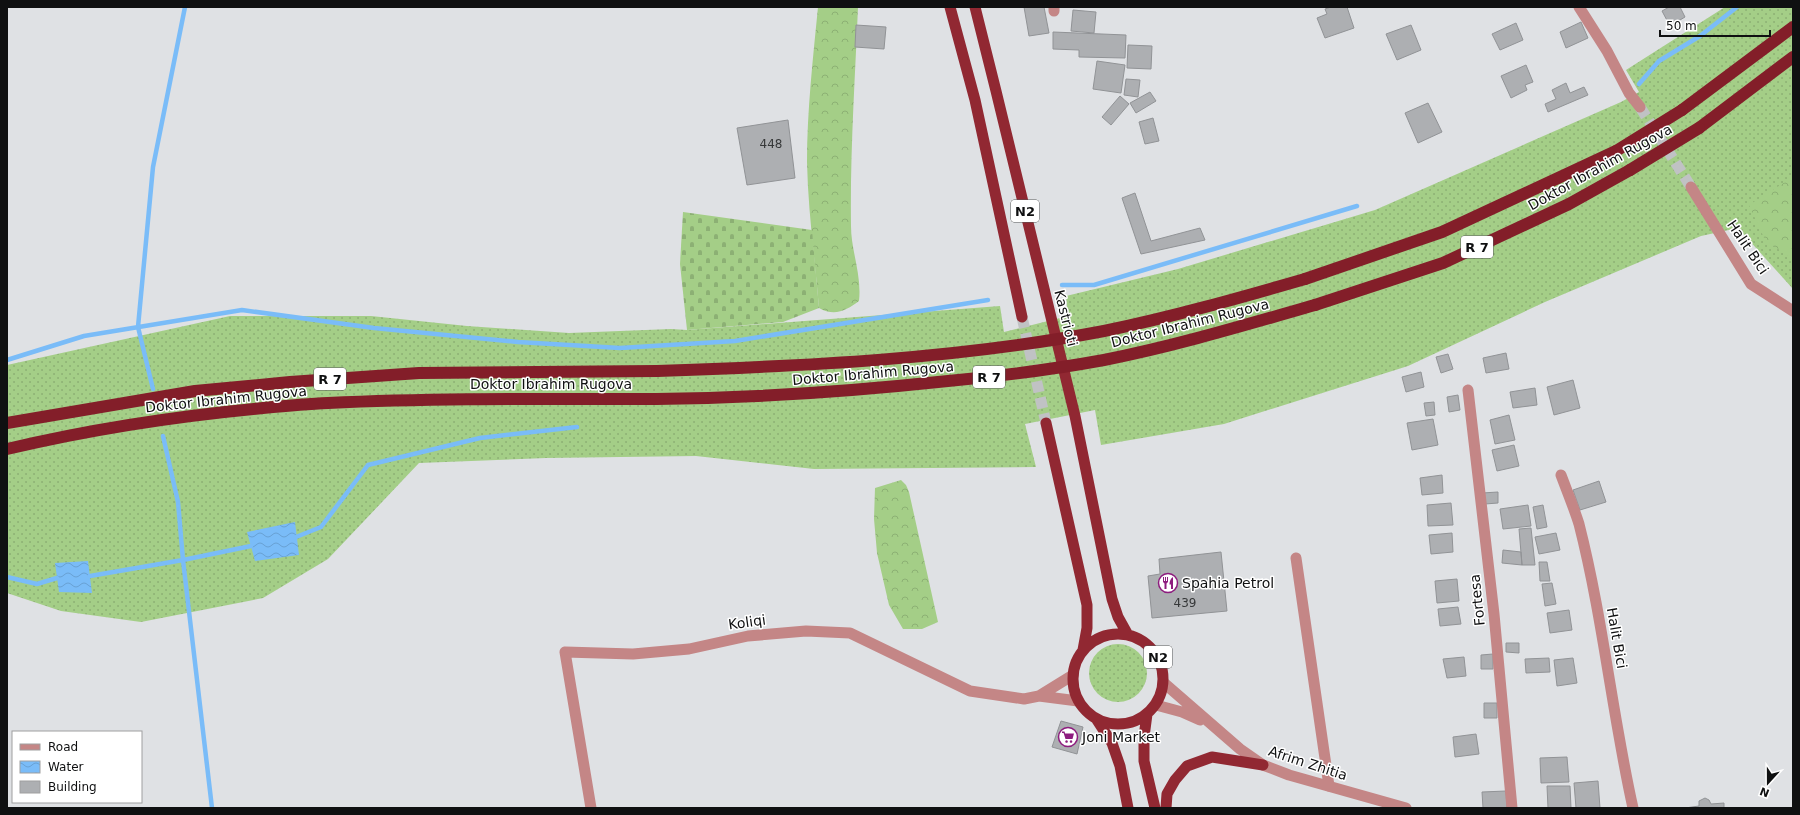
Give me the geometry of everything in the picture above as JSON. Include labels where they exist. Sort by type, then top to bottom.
[{"type":"highway","name":"N2","points":[[950,7],[975,100],[1022,317]]},
{"type":"highway","name":"Kastrioti","points":[[975,7],[1075,416],[1112,599],[1118,617],[1128,635]]},
{"type":"highway","name":"Doktor Ibrahim Rugova","points":[[7,423],[195,392],[290,382],[420,373],[657,371],[844,363],[1022,344],[1104,331],[1207,308],[1305,279],[1442,232],[1616,150],[1682,110],[1793,27]]},
{"type":"highway","name":"Doktor Ibrahim Rugova","points":[[7,449],[60,436],[169,419],[206,414],[326,403],[442,399],[743,398],[854,391],[1006,375],[1104,360],[1215,334],[1315,305],[1443,263],[1569,204],[1630,170],[1699,128],[1793,57]]},
{"type":"highway","name":"N2","points":[[1046,423],[1087,605],[1083,650]]},
{"type":"highway","name":"N2","points":[[1116,634],[1128,635],[1141,640],[1156,654],[1161,663],[1164,683],[1161,695],[1156,705],[1147,714],[1136,721],[1123,725],[1110,724],[1097,720],[1086,712],[1078,701],[1074,689],[1073,675],[1076,662],[1083,650],[1092,642],[1103,636],[1116,634]]},
{"type":"highway","points":[[1147,714],[1144,737],[1144,761],[1155,808]]},
{"type":"highway","name":"N2","points":[[1097,720],[1112,743],[1120,766],[1128,808]]},
{"type":"highway","points":[[1166,808],[1167,794],[1175,780],[1186,766],[1212,757],[1263,765]]},
{"type":"street","points":[[1579,7],[1607,51],[1630,93],[1640,107]]},
{"type":"street","name":"Halit Bici","points":[[1691,186],[1751,284],[1793,311]]},
{"type":"street","name":"Fortesa","points":[[1468,390],[1494,614],[1512,808]]},
{"type":"street","name":"Halit Bici","points":[[1561,475],[1578,523],[1602,632],[1624,767],[1634,808]]},
{"type":"street","points":[[1296,558],[1329,786]]},
{"type":"street","name":"Koliqi","points":[[591,808],[565,652],[633,654],[688,649],[748,636],[806,631],[850,633],[970,691],[1024,699],[1039,696],[1078,701]]},
{"type":"street","points":[[1039,696],[1073,675]]},
{"type":"street","name":"Afrim Zhitia","points":[[1164,683],[1211,726],[1263,765],[1406,808]]},
{"type":"street","name":"Afrim Zhitia","points":[[1156,705],[1182,712],[1211,726]]},
{"type":"green space","points":[[818,7],[858,7],[852,144],[851,235],[860,291],[859,301],[845,310],[836,312],[825,311],[819,308],[810,217],[807,143],[812,65]]},
{"type":"green space","points":[[1725,7],[1793,7],[1793,289],[1738,228],[1701,236],[1545,302],[1408,366],[1224,424],[1101,445],[1095,410],[1025,424],[1036,467],[814,469],[696,456],[546,458],[419,463],[328,559],[263,598],[141,622],[61,611],[7,593],[7,365],[230,316],[371,316],[467,326],[569,333],[671,329],[687,330],[1000,306],[1004,332],[1068,316],[1066,296],[1178,269],[1375,210],[1621,102],[1639,92],[1626,70]]},
{"type":"green space","points":[[1793,177],[1793,259],[1765,240],[1749,205]]},
{"type":"green space","points":[[683,212],[812,230],[819,308],[783,322],[687,330],[680,264]]},
{"type":"green space","points":[[901,480],[906,485],[909,492],[938,622],[922,629],[903,629],[889,605],[877,553],[874,519],[875,488]]},
{"type":"green space","points":[[1118,644],[1129,646],[1142,657],[1145,662],[1147,673],[1145,684],[1134,697],[1129,700],[1118,702],[1107,700],[1094,689],[1091,684],[1089,673],[1091,662],[1102,649],[1107,646]]},
{"type":"water","points":[[295,522],[299,555],[255,561],[247,532]]},
{"type":"water","points":[[88,561],[92,593],[59,592],[55,563]]},
{"type":"building","points":[[1024,7],[1044,7],[1049,33],[1029,36]]},
{"type":"building","points":[[1331,7],[1347,7],[1354,28],[1325,38],[1317,18],[1327,14],[1325,9]]},
{"type":"building","points":[[1669,7],[1680,7],[1685,17],[1670,26],[1662,11]]},
{"type":"building","points":[[1073,10],[1096,12],[1094,33],[1071,31]]},
{"type":"building","points":[[1581,22],[1588,38],[1566,48],[1560,32]]},
{"type":"building","points":[[1516,23],[1523,40],[1500,50],[1492,34]]},
{"type":"building","points":[[856,25],[886,27],[884,49],[855,47]]},
{"type":"building","points":[[1411,25],[1421,50],[1397,60],[1386,34]]},
{"type":"building","points":[[1053,32],[1126,35],[1125,58],[1079,57],[1079,50],[1053,49]]},
{"type":"building","points":[[1128,45],[1152,46],[1151,69],[1127,68]]},
{"type":"building","points":[[1097,61],[1125,65],[1121,93],[1093,89]]},
{"type":"building","points":[[1526,65],[1533,82],[1525,85],[1527,90],[1511,98],[1501,76]]},
{"type":"building","points":[[1126,79],[1140,80],[1138,97],[1124,95]]},
{"type":"building","points":[[1566,83],[1570,93],[1584,87],[1588,95],[1548,112],[1545,104],[1556,99],[1552,90]]},
{"type":"building","points":[[1150,92],[1156,101],[1136,113],[1130,103]]},
{"type":"building","points":[[1120,96],[1129,104],[1111,125],[1102,117]]},
{"type":"building","points":[[1428,103],[1442,132],[1418,143],[1405,113]]},
{"type":"building","points":[[1153,118],[1159,141],[1145,144],[1139,122]]},
{"type":"building","points":[[788,120],[795,178],[747,185],[737,128]]},
{"type":"building","points":[[1135,193],[1151,241],[1200,228],[1205,240],[1141,254],[1122,198]]},
{"type":"building","points":[[1506,353],[1509,369],[1486,373],[1483,358]]},
{"type":"building","points":[[1448,354],[1453,369],[1441,373],[1436,357]]},
{"type":"building","points":[[1421,372],[1424,387],[1406,392],[1402,377]]},
{"type":"building","points":[[1573,380],[1580,408],[1554,415],[1547,387]]},
{"type":"building","points":[[1535,388],[1537,405],[1513,408],[1510,392]]},
{"type":"building","points":[[1458,395],[1460,410],[1449,412],[1447,397]]},
{"type":"building","points":[[1434,402],[1435,415],[1426,416],[1424,403]]},
{"type":"building","points":[[1509,415],[1515,440],[1495,444],[1490,420]]},
{"type":"building","points":[[1433,419],[1438,445],[1412,450],[1407,423]]},
{"type":"building","points":[[1514,445],[1519,466],[1497,471],[1492,450]]},
{"type":"building","points":[[1442,475],[1443,493],[1422,495],[1420,478]]},
{"type":"building","points":[[1599,481],[1606,502],[1580,510],[1573,490]]},
{"type":"building","points":[[1498,492],[1498,503],[1485,504],[1482,493]]},
{"type":"building","points":[[1451,503],[1453,525],[1428,526],[1427,505]]},
{"type":"building","points":[[1528,505],[1531,526],[1503,529],[1500,509]]},
{"type":"building","points":[[1543,505],[1547,527],[1537,529],[1533,507]]},
{"type":"building","points":[[1531,528],[1535,565],[1522,565],[1519,529]]},
{"type":"building","points":[[1452,533],[1453,552],[1431,554],[1429,535]]},
{"type":"building","points":[[1556,533],[1560,550],[1539,554],[1535,537]]},
{"type":"building","points":[[1503,550],[1521,552],[1522,565],[1502,563]]},
{"type":"building","points":[[1221,552],[1227,611],[1152,618],[1148,576],[1160,574],[1159,559]]},
{"type":"building","points":[[1539,562],[1547,562],[1550,581],[1540,581]]},
{"type":"building","points":[[1457,579],[1459,601],[1437,603],[1435,581]]},
{"type":"building","points":[[1552,583],[1556,604],[1545,606],[1542,584]]},
{"type":"building","points":[[1458,607],[1461,624],[1440,626],[1438,609]]},
{"type":"building","points":[[1569,610],[1572,630],[1550,633],[1547,613]]},
{"type":"building","points":[[1506,643],[1519,643],[1519,653],[1506,652]]},
{"type":"building","points":[[1493,654],[1493,669],[1481,669],[1481,655]]},
{"type":"building","points":[[1464,657],[1466,676],[1447,678],[1443,659]]},
{"type":"building","points":[[1549,658],[1550,672],[1526,673],[1525,659]]},
{"type":"building","points":[[1573,658],[1577,683],[1557,686],[1554,660]]},
{"type":"building","points":[[1484,703],[1497,703],[1497,718],[1484,718]]},
{"type":"building","name":"Joni Market","points":[[1061,721],[1083,727],[1077,754],[1052,747]]},
{"type":"building","points":[[1476,734],[1479,754],[1455,757],[1453,737]]},
{"type":"building","points":[[1567,757],[1569,782],[1541,783],[1540,758]]},
{"type":"building","points":[[1598,781],[1600,808],[1576,808],[1574,783]]},
{"type":"building","points":[[1547,786],[1570,786],[1571,808],[1548,808]]},
{"type":"building","points":[[1506,791],[1507,808],[1483,808],[1482,792]]},
{"type":"building","points":[[1705,798],[1709,800],[1711,804],[1724,803],[1724,808],[1685,808],[1699,806],[1699,801]]},
{"type":"waterway","points":[[153,389],[138,327],[153,167],[185,7]]},
{"type":"waterway","points":[[1639,84],[1659,61],[1700,36],[1737,7]]},
{"type":"waterway","points":[[1062,285],[1094,285],[1357,206]]},
{"type":"waterway","points":[[7,360],[84,336],[242,310],[374,328],[518,342],[620,348],[735,341],[988,300]]},
{"type":"waterway","points":[[296,537],[321,527],[368,465],[480,438],[577,427]]},
{"type":"waterway","points":[[163,436],[178,502],[183,560],[212,808]]},
{"type":"waterway","points":[[90,576],[183,560],[251,546]]},
{"type":"waterway","points":[[7,577],[37,584],[57,578]]},
{"type":"tunnel","points":[[1640,107],[1691,187]]},
{"type":"tunnel","points":[[1022,317],[1046,423]]},
{"type":"place","name":"Spahia Petrol","points":[[1168,583]]},
{"type":"place","name":"Joni Market","points":[[1068,737]]}]
